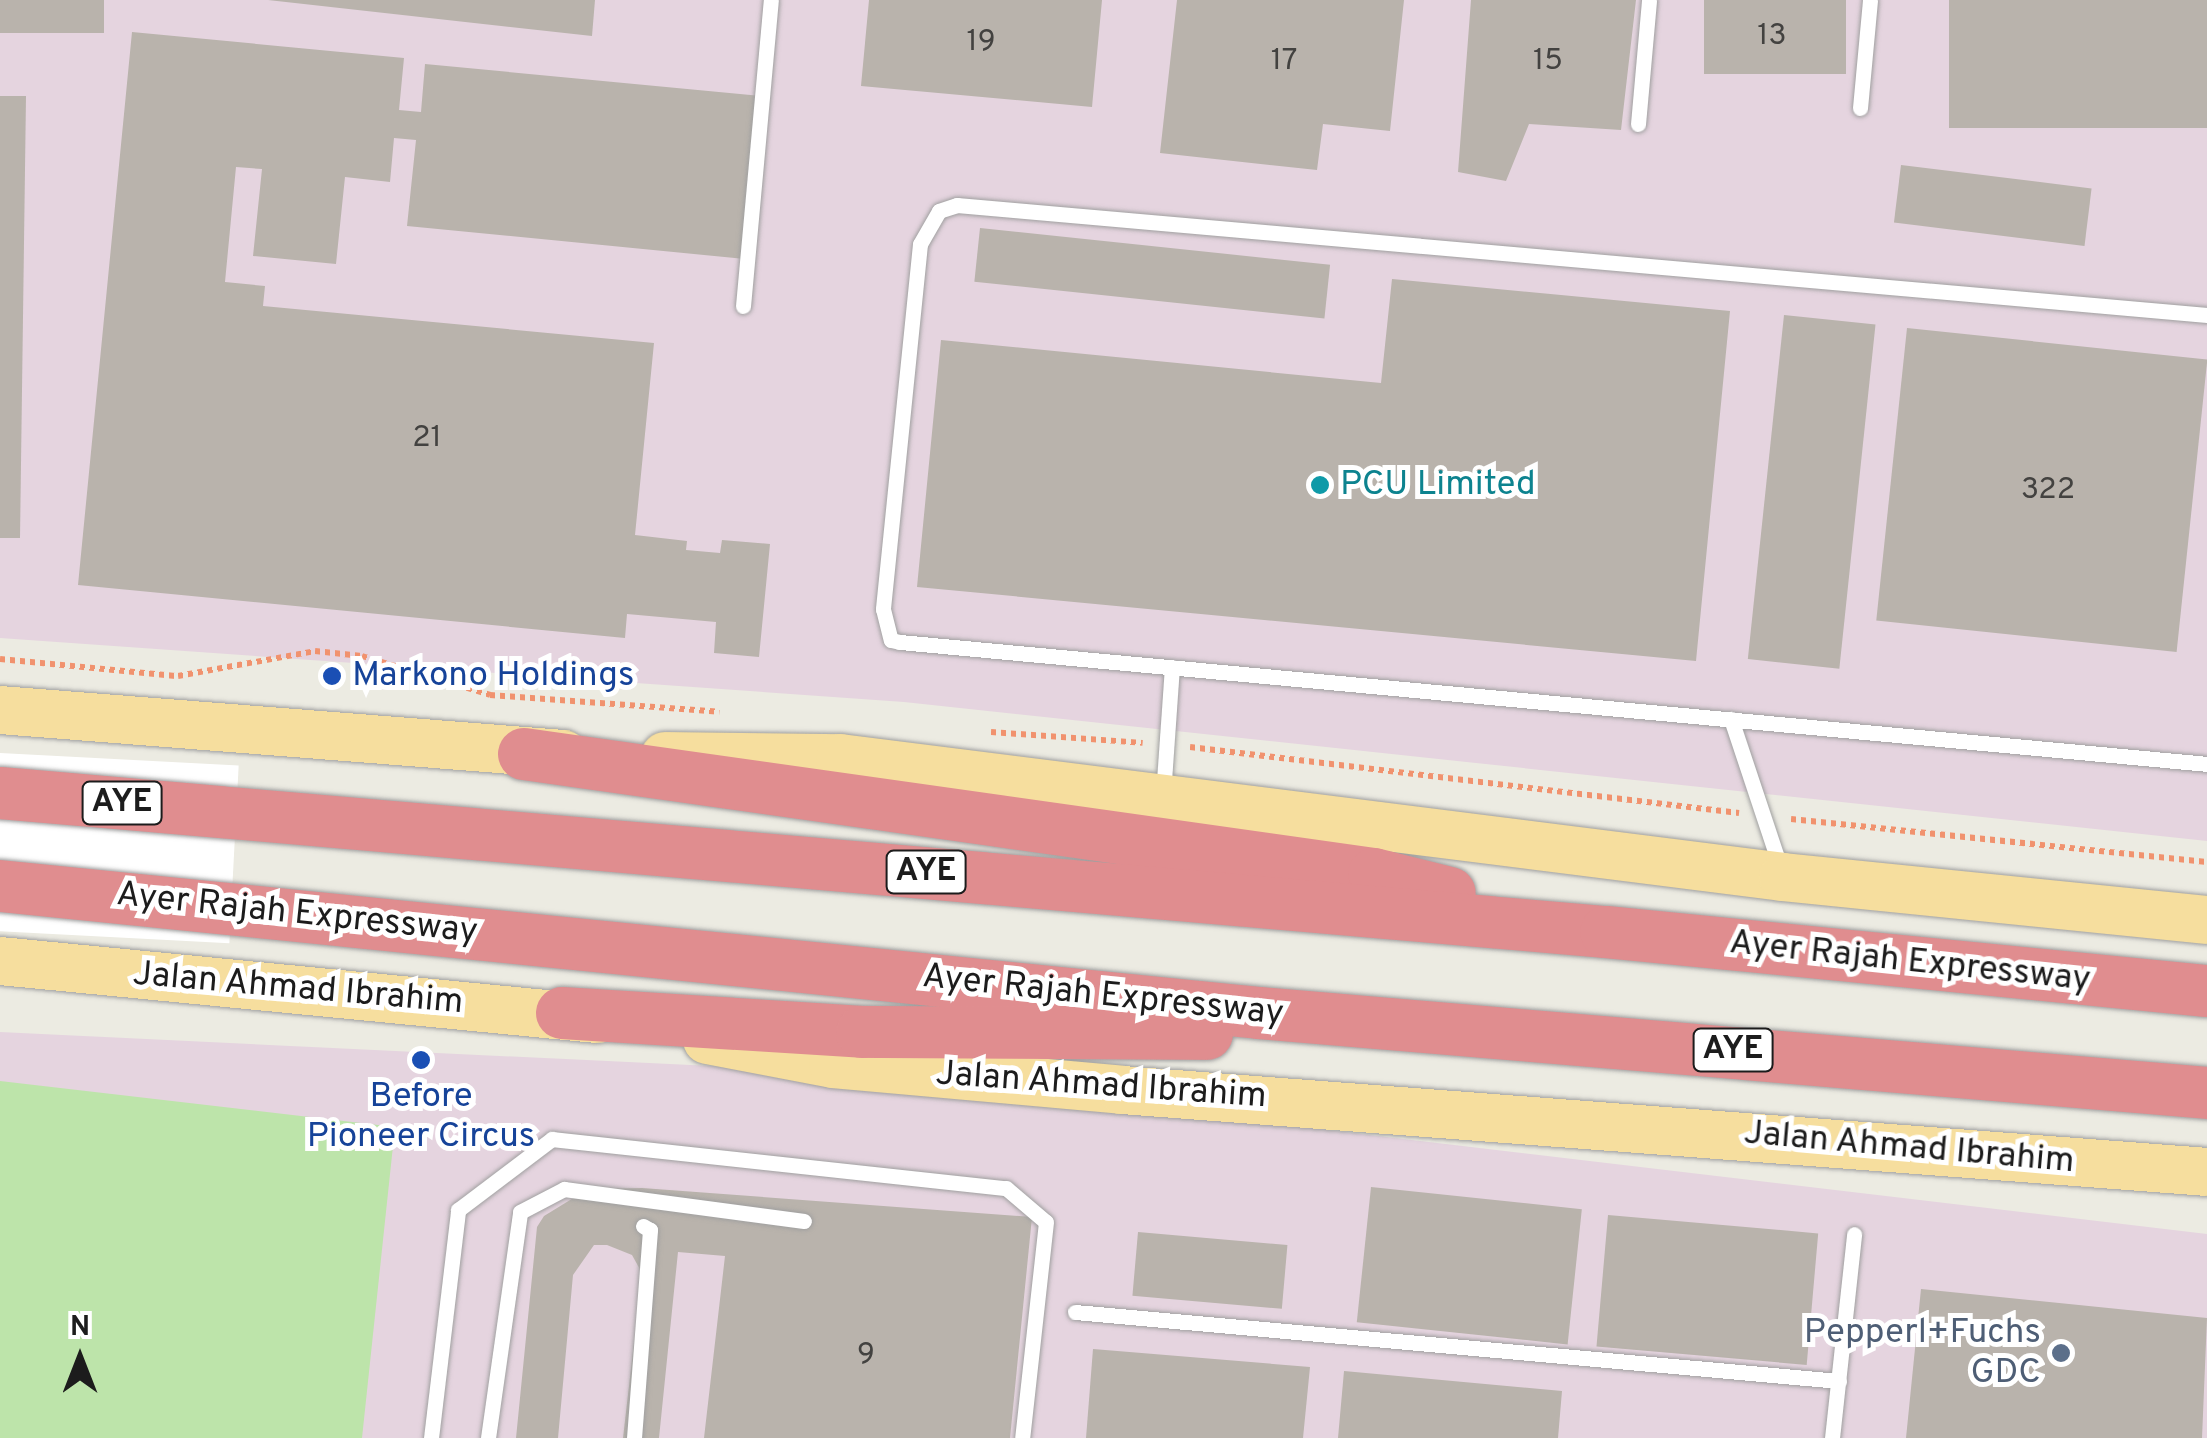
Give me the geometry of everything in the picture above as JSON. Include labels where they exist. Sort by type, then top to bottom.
[{"type":"highway","points":[[524,754],[1374,874],[1606,932]]},
{"type":"highway","name":"Ayer Rajah Expressway","points":[[0,793],[1606,932],[2207,991]]},
{"type":"highway","name":"Ayer Rajah Expressway","points":[[0,886],[238,906],[1260,1013],[2207,1093]]},
{"type":"highway","points":[[562,1013],[862,1032],[1186,1038],[1260,1013]]},
{"type":"main road","points":[[0,710],[524,754],[840,758],[1783,877],[2207,920]]},
{"type":"main road","name":"Jalan Ahmad Ibrahim","points":[[0,960],[562,1013],[834,1064],[2207,1172]]},
{"type":"lane","points":[[742,306],[770,0]]},
{"type":"lane","points":[[1638,124],[1649,0]]},
{"type":"lane","points":[[1860,108],[1870,0]]},
{"type":"lane","points":[[2207,314],[976,202],[939,212],[920,244],[882,608],[891,640],[2207,764]]},
{"type":"lane","points":[[1162,799],[1172,668]]},
{"type":"lane","points":[[1732,719],[1783,877]]},
{"type":"lane","points":[[431,1438],[458,1210],[552,1140],[1006,1188],[1046,1222],[1022,1438]]},
{"type":"lane","points":[[488,1438],[520,1212],[564,1189],[804,1221]]},
{"type":"lane","points":[[634,1438],[650,1230],[642,1226]]},
{"type":"lane","points":[[1832,1438],[1854,1234]]},
{"type":"lane","points":[[1075,1312],[1838,1381]]},
{"type":"shaded area","points":[[0,0],[2207,0],[2207,841],[904,702],[0,638]]},
{"type":"shaded area","points":[[0,1032],[835,1072],[2207,1234],[2207,1438],[0,1438]]},
{"type":"green space","points":[[0,1081],[395,1127],[362,1438],[0,1438]]},
{"type":"pier","points":[[0,753],[239,766],[229,943],[0,931]]},
{"type":"building","points":[[0,0],[104,0],[104,33],[0,33]]},
{"type":"building","points":[[268,0],[595,0],[592,36]]},
{"type":"building","points":[[869,0],[1102,0],[1092,107],[861,86]]},
{"type":"building","points":[[1177,0],[1404,0],[1390,131],[1323,124],[1317,170],[1160,153]]},
{"type":"building","points":[[1471,0],[1636,0],[1621,130],[1529,124],[1506,181],[1458,172]]},
{"type":"building","points":[[1704,0],[1846,0],[1846,74],[1704,74]]},
{"type":"building","points":[[1949,0],[2207,0],[2207,128],[1949,128]]},
{"type":"building","points":[[132,32],[404,58],[399,110],[421,112],[425,64],[761,96],[745,259],[407,226],[416,140],[394,138],[390,182],[345,177],[336,264],[253,256],[262,169],[236,167],[225,282],[265,286],[263,306],[654,343],[635,535],[687,541],[686,550],[720,553],[722,540],[770,544],[759,657],[714,653],[716,622],[627,614],[625,638],[78,585]]},
{"type":"building","points":[[0,96],[26,96],[20,538],[0,538]]},
{"type":"building","points":[[1901,165],[2092,188],[2085,246],[1894,223]]},
{"type":"building","points":[[980,228],[1330,265],[1324,318],[974,282]]},
{"type":"building","name":"PCU Limited","points":[[1392,279],[1730,311],[1696,661],[917,587],[941,340],[1381,383]]},
{"type":"building","points":[[1784,315],[1875,325],[1839,669],[1748,659]]},
{"type":"building","points":[[1907,328],[2207,360],[2177,652],[1876,620]]},
{"type":"building","points":[[1371,1187],[1582,1209],[1568,1344],[1357,1322]]},
{"type":"building","points":[[642,1188],[1032,1217],[1010,1438],[704,1438],[725,1256],[678,1252],[659,1438],[623,1438],[642,1273],[632,1255],[607,1245],[594,1245],[573,1275],[558,1438],[516,1438],[537,1227],[544,1216],[588,1189]]},
{"type":"building","points":[[1608,1215],[1818,1233],[1807,1365],[1596,1346]]},
{"type":"building","points":[[1138,1232],[1287,1245],[1282,1309],[1132,1296]]},
{"type":"building","name":"Pepperl+Fuchs GDC","points":[[1921,1289],[2207,1318],[2202,1438],[1906,1438]]},
{"type":"building","points":[[1093,1349],[1310,1367],[1303,1438],[1086,1438]]},
{"type":"building","points":[[1344,1371],[1562,1391],[1558,1438],[1338,1438]]},
{"type":"place","name":"PCU Limited","points":[[1320,485]]},
{"type":"place","name":"Markono Holdings","points":[[332,676]]},
{"type":"place","name":"Before Pioneer Circus","points":[[421,1060]]},
{"type":"place","name":"Pepperl+Fuchs GDC","points":[[2061,1353]]}]
